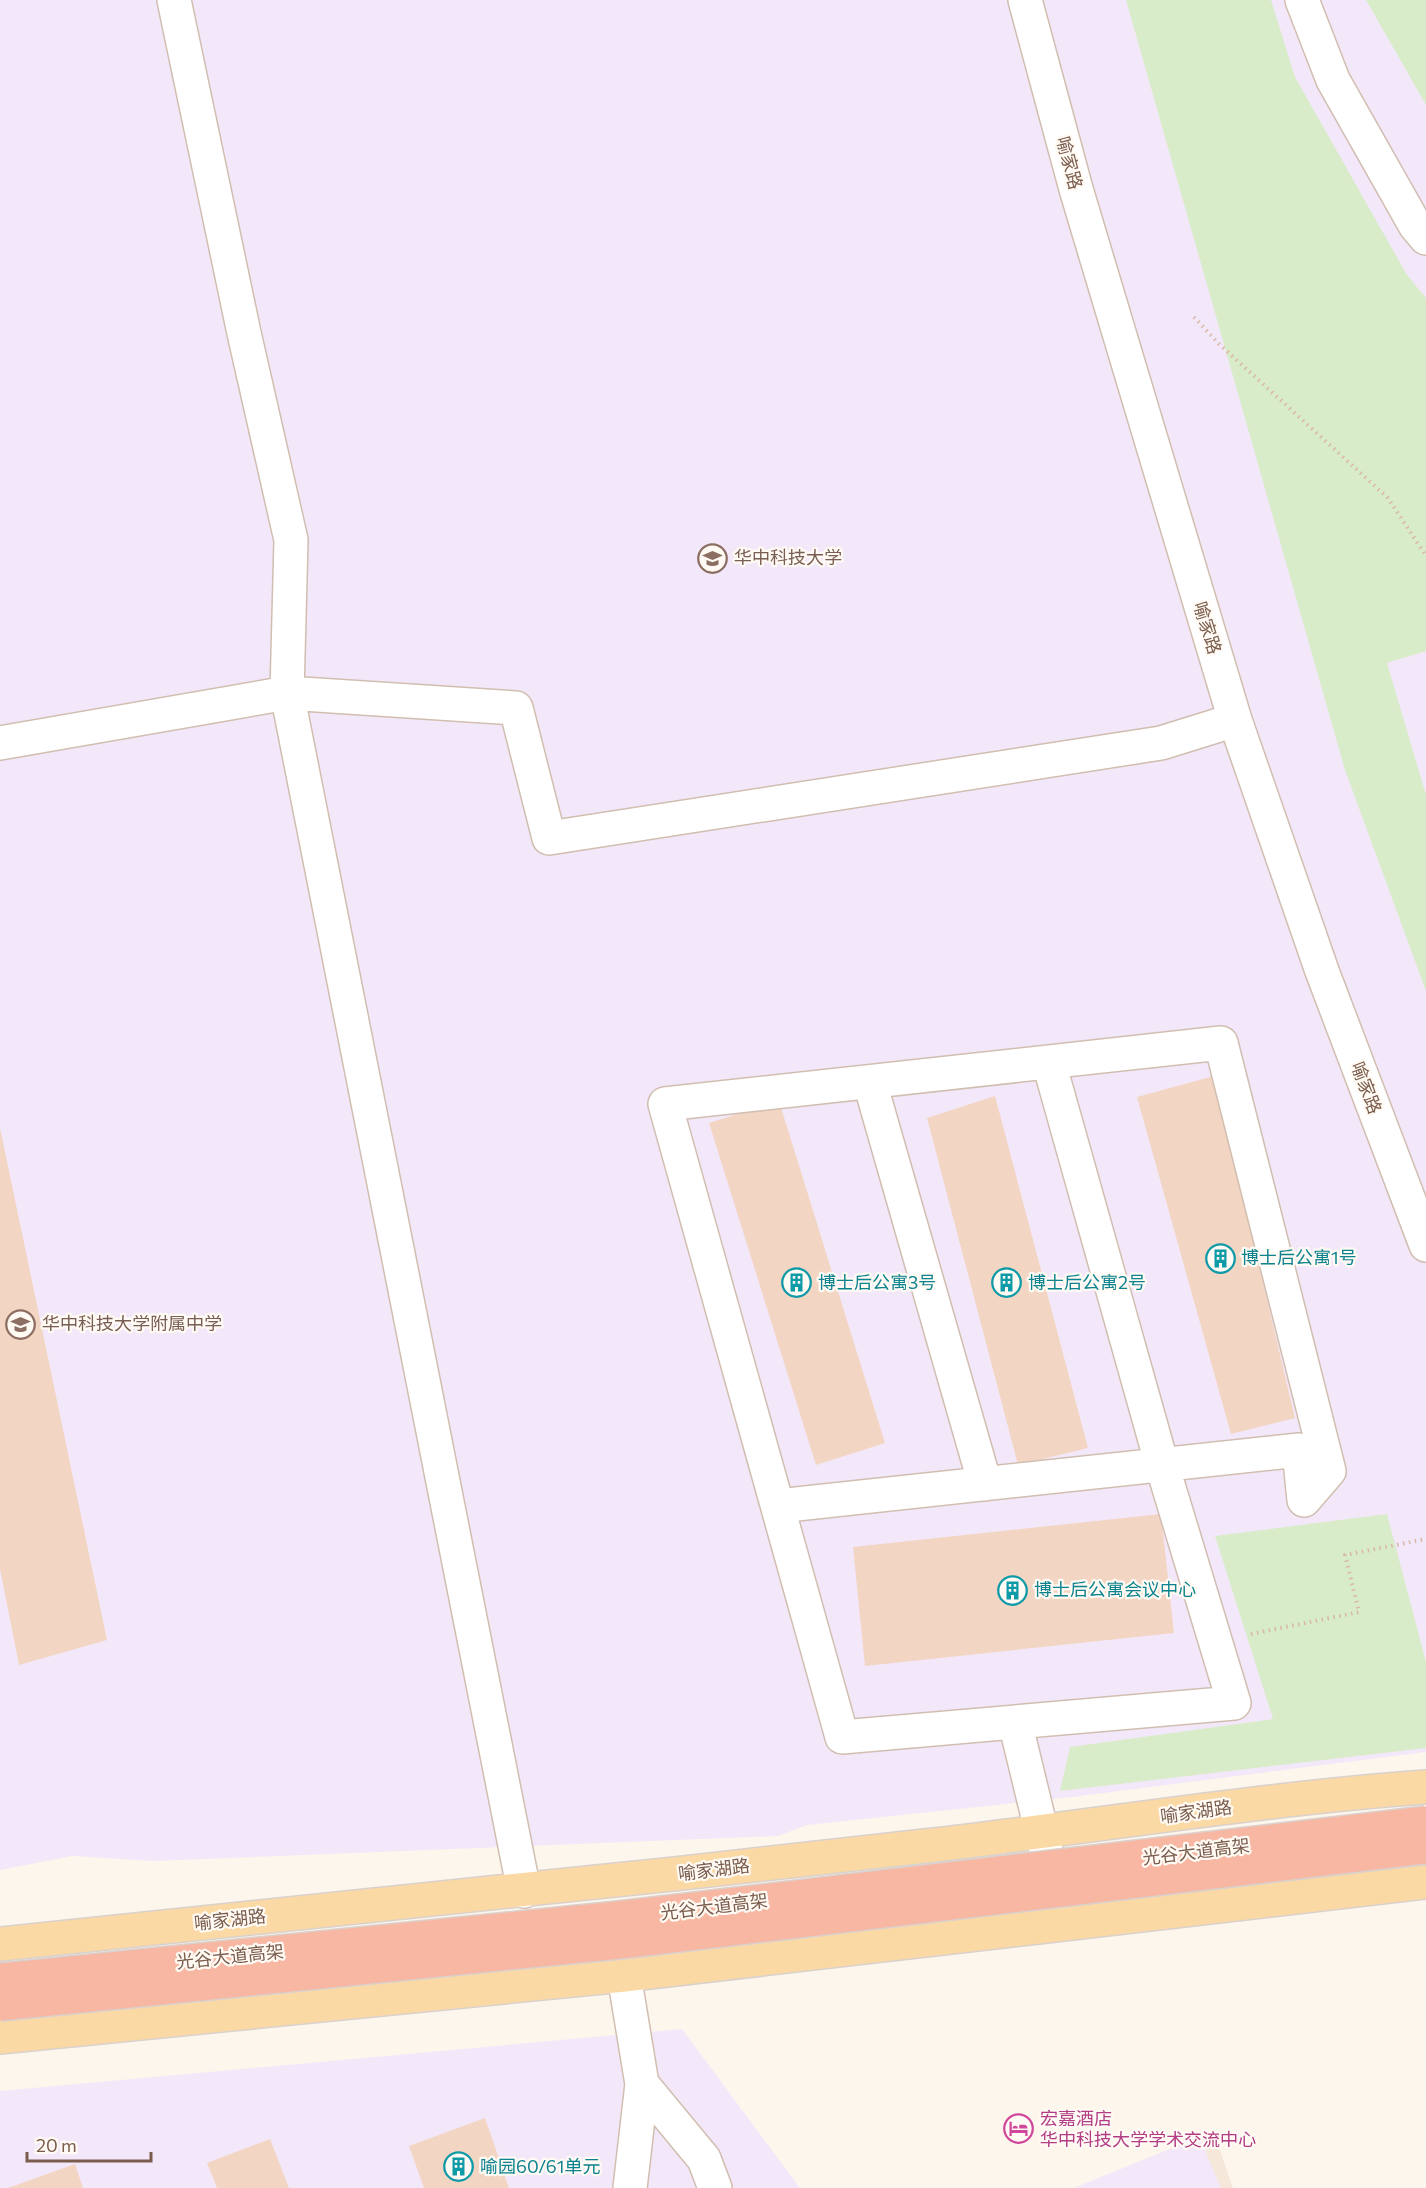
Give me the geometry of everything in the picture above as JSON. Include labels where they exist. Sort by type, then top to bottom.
[{"type":"highway","name":"光谷大道高架","points":[[0,1980],[618,1918],[1426,1823]]},
{"type":"highway","name":"光谷大道高架","points":[[0,2004],[656,1938],[1426,1847]]},
{"type":"main road","name":"喻家湖路","points":[[0,1944],[524,1891],[1042,1832],[1323,1794],[1426,1787]]},
{"type":"main road","points":[[0,2037],[624,1975],[1426,1882]]},
{"type":"street","points":[[174,0],[244,333],[291,540],[287,693],[524,1891]]},
{"type":"street","name":"喻家路","points":[[1025,0],[1076,189],[1235,720],[1322,970],[1426,1245]]},
{"type":"street","points":[[1302,0],[1333,80],[1415,225],[1426,238]]},
{"type":"street","points":[[0,743],[287,693],[516,708],[549,838],[1161,743],[1235,720]]},
{"type":"street","points":[[778,1506],[1162,1465],[1299,1450],[1304,1500],[1329,1471],[1221,1043],[665,1104],[778,1506],[843,1737],[1234,1703],[1162,1465],[1049,1063]]},
{"type":"street","points":[[870,1083],[985,1484]]},
{"type":"street","points":[[1015,1722],[1065,1925]]},
{"type":"street","points":[[624,1975],[642,2084],[630,2188]]},
{"type":"street","points":[[642,2084],[704,2159],[715,2188]]},
{"type":"path","points":[[1194,317],[1219,344],[1388,498],[1426,556]]},
{"type":"path","points":[[1215,1641],[1359,1612],[1345,1555],[1426,1539]]},
{"type":"shaded area","name":"华中科技大学","points":[[0,0],[1426,0],[1426,1752],[1072,1797],[807,1825],[778,1836],[153,1861],[72,1856],[0,1870]]},
{"type":"shaded area","points":[[682,2029],[800,2188],[0,2188],[0,2091]]},
{"type":"shaded area","points":[[1199,2137],[1221,2188],[1074,2188]]},
{"type":"shaded area","points":[[1218,2145],[1233,2188],[1095,2188]]},
{"type":"green space","points":[[1126,0],[1271,0],[1295,77],[1407,275],[1426,298],[1426,651],[1387,663],[1426,795],[1426,991],[1345,770]]},
{"type":"green space","points":[[1366,0],[1426,0],[1426,105]]},
{"type":"green space","points":[[1387,1514],[1426,1662],[1426,1748],[1060,1791],[1070,1747],[1273,1719],[1215,1536]]},
{"type":"building","name":"博士后公寓1号","points":[[1214,1076],[1295,1418],[1231,1434],[1137,1097]]},
{"type":"building","name":"博士后公寓2号","points":[[995,1096],[1088,1448],[1018,1465],[927,1118]]},
{"type":"building","name":"博士后公寓3号","points":[[779,1101],[885,1443],[816,1465],[709,1123]]},
{"type":"building","name":"华中科技大学附属中学","points":[[0,1128],[107,1640],[19,1665],[0,1569]]},
{"type":"building","name":"博士后公寓会议中心","points":[[1161,1514],[1174,1633],[865,1666],[853,1547]]},
{"type":"building","name":"喻园60/61单元","points":[[485,2118],[509,2188],[424,2188],[409,2146]]},
{"type":"building","points":[[270,2139],[289,2188],[217,2188],[207,2163]]},
{"type":"building","points":[[75,2164],[83,2188],[8,2188]]},
{"type":"place","name":"华中科技大学","points":[[713,558]]},
{"type":"place","name":"博士后公寓1号","points":[[1220,1258]]},
{"type":"place","name":"博士后公寓3号","points":[[797,1283]]},
{"type":"place","name":"博士后公寓2号","points":[[1007,1283]]},
{"type":"place","name":"华中科技大学附属中学","points":[[21,1324]]},
{"type":"place","name":"博士后公寓会议中心","points":[[1013,1590]]},
{"type":"place","name":"宏嘉酒店 华中科技大学学术交流中心","points":[[1019,2129]]},
{"type":"place","name":"喻园60/61单元","points":[[459,2167]]}]
